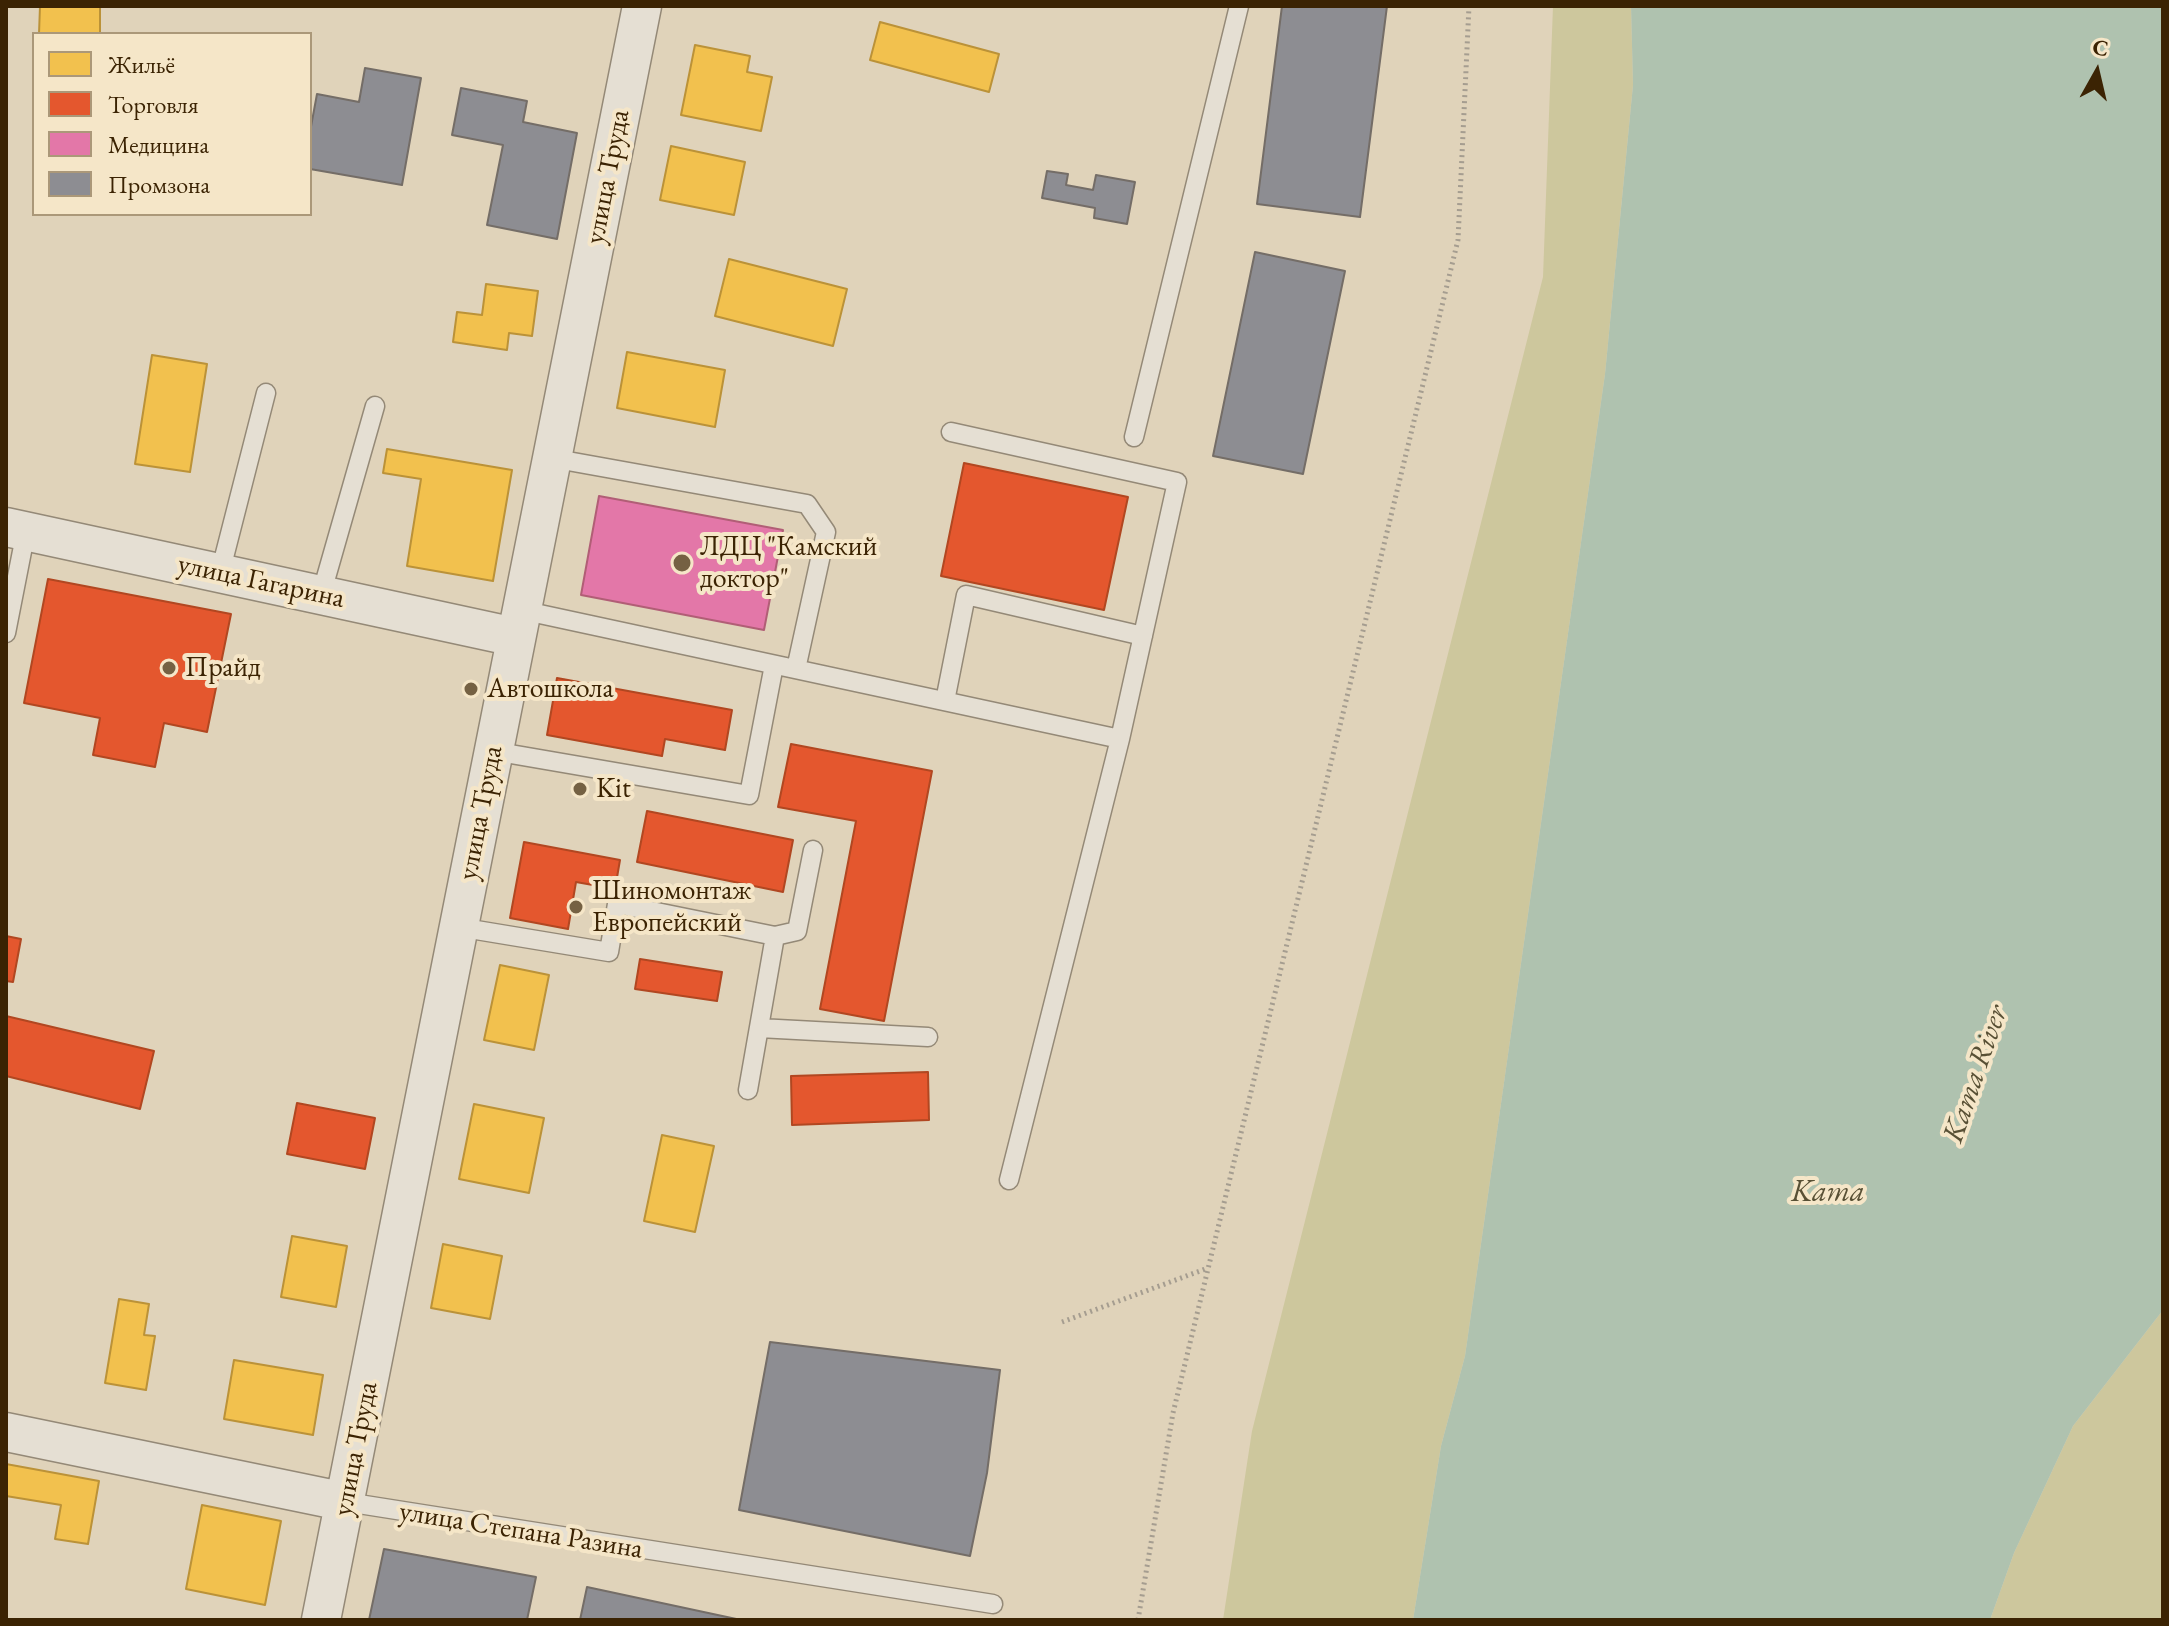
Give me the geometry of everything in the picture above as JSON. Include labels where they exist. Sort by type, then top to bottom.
[{"type":"street","name":"улица Труда","points":[[321,1620],[642,6]]},
{"type":"street","name":"улица Гагарина","points":[[16,529],[321,595],[518,624]]},
{"type":"street","name":"улица Степана Разина","points":[[6,1432],[346,1502]]},
{"type":"lane","points":[[1134,437],[1239,6]]},
{"type":"lane","points":[[220,573],[266,393]]},
{"type":"lane","points":[[321,595],[375,406]]},
{"type":"lane","points":[[951,432],[1177,482],[1120,739],[1009,1180]]},
{"type":"lane","points":[[551,458],[807,504],[826,532],[796,669]]},
{"type":"lane","points":[[6,633],[16,529]]},
{"type":"lane","points":[[945,701],[966,595],[1143,636]]},
{"type":"lane","points":[[518,624],[796,669],[1120,739]]},
{"type":"lane","points":[[493,751],[749,795],[774,665]]},
{"type":"lane","points":[[458,927],[609,952],[617,904],[775,936],[797,931],[813,850]]},
{"type":"lane","points":[[748,1090],[775,936]]},
{"type":"lane","points":[[759,1028],[928,1037]]},
{"type":"lane","name":"улица Степана Разина","points":[[346,1502],[993,1604]]},
{"type":"path","points":[[1138,1620],[1173,1413],[1458,240],[1469,6]]},
{"type":"path","points":[[1062,1322],[1209,1268]]},
{"type":"shaded area","points":[[1553,6],[1631,6],[1633,85],[1605,374],[1465,1356],[1441,1446],[1413,1620],[1223,1620],[1252,1431],[1543,277]]},
{"type":"shaded area","points":[[2163,1310],[2163,1620],[1990,1620],[2014,1553],[2073,1426]]},
{"type":"water","name":"Kama","points":[[1631,6],[2163,6],[2163,1310],[2073,1426],[2014,1553],[1990,1620],[1413,1620],[1441,1446],[1465,1356],[1605,374],[1633,85]]},
{"type":"building: Жильё","points":[[40,6],[100,6],[100,32],[39,32]]},
{"type":"building: Жильё","points":[[880,22],[999,54],[989,92],[870,60]]},
{"type":"building: Жильё","points":[[695,45],[750,56],[747,72],[772,77],[761,131],[681,115]]},
{"type":"building: Жильё","points":[[671,146],[745,162],[734,215],[660,200]]},
{"type":"building: Жильё","points":[[729,259],[847,289],[833,346],[715,316]]},
{"type":"building: Жильё","points":[[486,284],[538,291],[532,336],[509,333],[507,350],[453,342],[457,312],[482,315]]},
{"type":"building: Жильё","points":[[627,352],[725,370],[715,427],[617,408]]},
{"type":"building: Жильё","points":[[152,355],[207,364],[190,472],[135,464]]},
{"type":"building: Жильё","points":[[387,449],[512,470],[493,581],[407,566],[421,479],[383,473]]},
{"type":"building: Жильё","points":[[500,965],[549,975],[534,1050],[484,1040]]},
{"type":"building: Жильё","points":[[474,1104],[544,1118],[529,1193],[459,1179]]},
{"type":"building: Жильё","points":[[662,1135],[714,1146],[695,1232],[644,1221]]},
{"type":"building: Жильё","points":[[292,1236],[347,1246],[336,1307],[281,1297]]},
{"type":"building: Жильё","points":[[443,1244],[502,1256],[490,1319],[431,1308]]},
{"type":"building: Жильё","points":[[119,1299],[149,1304],[144,1335],[155,1336],[146,1390],[105,1383]]},
{"type":"building: Жильё","points":[[234,1360],[323,1375],[313,1435],[224,1419]]},
{"type":"building: Жильё","points":[[6,1464],[99,1481],[88,1544],[55,1539],[61,1505],[6,1496]]},
{"type":"building: Жильё","points":[[202,1505],[281,1521],[265,1605],[186,1589]]},
{"type":"building: Торговля","points":[[964,463],[1128,497],[1104,610],[941,576]]},
{"type":"building: Торговля","points":[[48,579],[231,614],[207,732],[164,723],[155,767],[93,755],[100,718],[24,703]]},
{"type":"building: Торговля","points":[[557,678],[732,710],[725,750],[665,739],[662,756],[547,735]]},
{"type":"building: Торговля","points":[[791,744],[932,771],[884,1021],[820,1009],[856,821],[778,807]]},
{"type":"building: Торговля","points":[[647,811],[793,840],[783,892],[637,862]]},
{"type":"building: Торговля","points":[[524,842],[620,860],[615,889],[576,882],[568,929],[510,918]]},
{"type":"building: Торговля","points":[[6,936],[21,939],[13,982],[6,981]]},
{"type":"building: Торговля","points":[[640,959],[722,972],[717,1001],[635,989]]},
{"type":"building: Торговля","points":[[6,1016],[154,1051],[140,1109],[6,1076]]},
{"type":"building: Торговля","points":[[928,1072],[929,1120],[792,1125],[791,1076]]},
{"type":"building: Торговля","points":[[297,1103],[375,1118],[365,1169],[287,1154]]},
{"type":"building: Медицина","name":"ЛДЦ \"Камский доктор\"","points":[[599,496],[783,530],[764,630],[581,595]]},
{"type":"building: Промзона","points":[[1282,6],[1387,6],[1360,217],[1257,204]]},
{"type":"building: Промзона","points":[[365,68],[421,78],[402,185],[312,169],[312,121],[317,94],[359,102]]},
{"type":"building: Промзона","points":[[461,88],[527,101],[523,122],[577,133],[557,239],[487,225],[503,145],[452,135]]},
{"type":"building: Промзона","points":[[1047,171],[1068,174],[1066,185],[1093,190],[1096,175],[1135,182],[1127,224],[1094,218],[1095,208],[1042,198]]},
{"type":"building: Промзона","points":[[1255,252],[1345,271],[1303,474],[1213,456]]},
{"type":"building: Промзона","points":[[770,1342],[1000,1370],[987,1473],[970,1556],[739,1510]]},
{"type":"building: Промзона","points":[[384,1549],[536,1577],[527,1620],[369,1620]]},
{"type":"building: Промзона","points":[[587,1587],[741,1620],[580,1620]]},
{"type":"place","name":"ЛДЦ \"Камский доктор\"","points":[[682,563]]},
{"type":"place","name":"Прайд","points":[[169,668]]},
{"type":"place","name":"Автошкола","points":[[471,689]]},
{"type":"place","name":"Kit","points":[[580,789]]},
{"type":"place","name":"Шиномонтаж Европейский","points":[[576,907]]},
{"type":"water label","name":"Kama River","points":[[1976,1074]]}]
